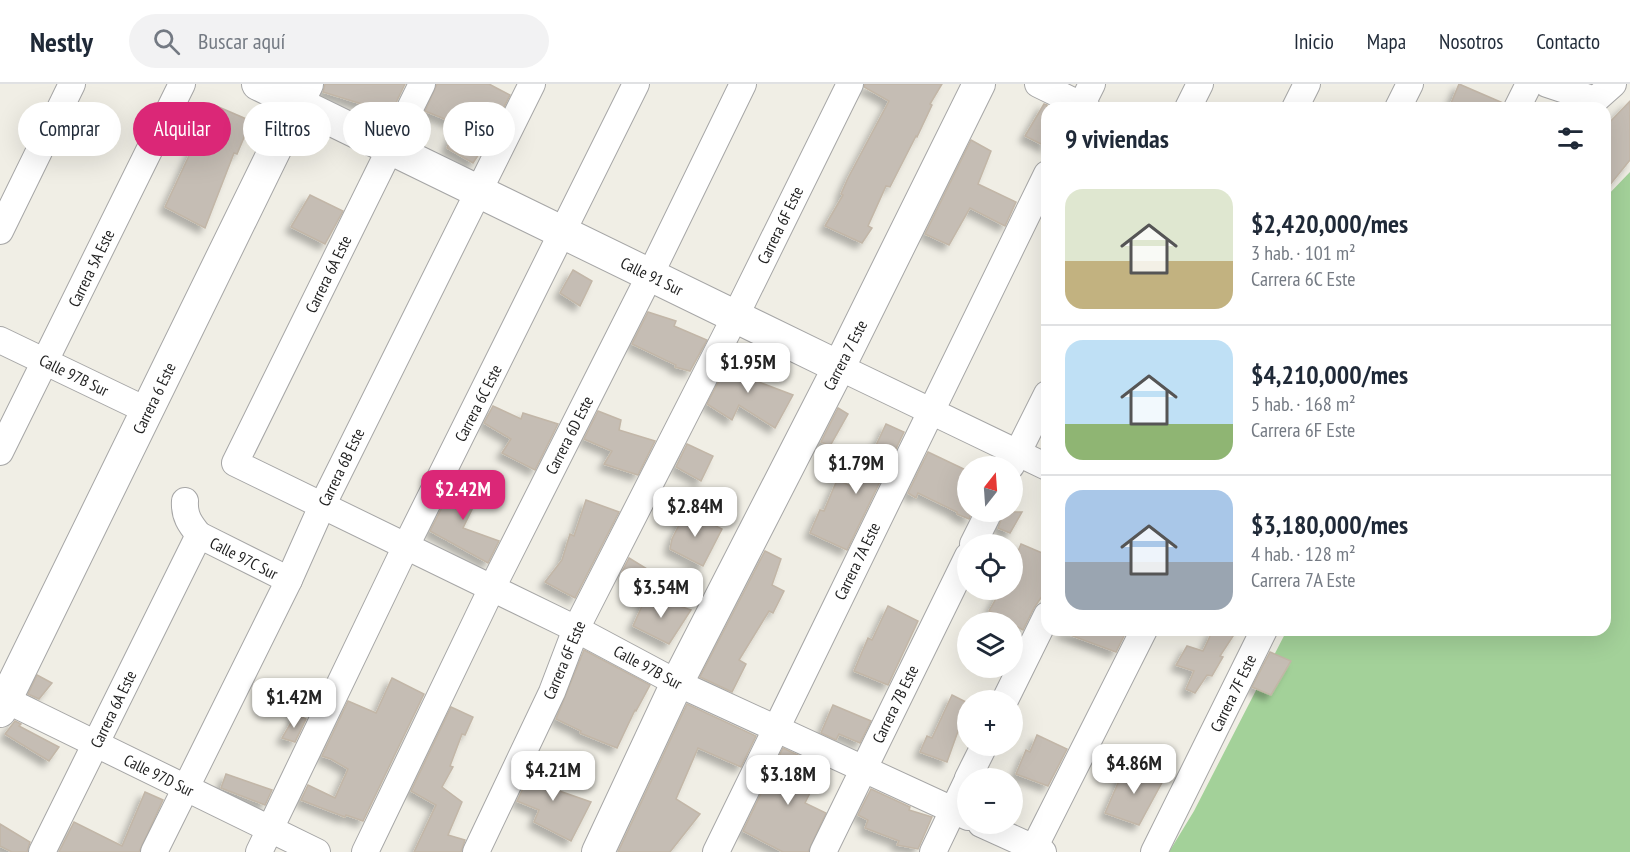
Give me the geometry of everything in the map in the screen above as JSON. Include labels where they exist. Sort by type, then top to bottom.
[{"type":"street","points":[[0,231],[72,84]]},
{"type":"street","name":"Carrera 5A Este","points":[[0,452],[182,84]]},
{"type":"street","name":"Calle 91 Sur","points":[[258,84],[302,94],[343,119]]},
{"type":"street","name":"Carrera 6A Este","points":[[413,102],[422,84]]},
{"type":"street","name":"Carrera 6B Este","points":[[154,852],[289,580],[322,506],[532,84]]},
{"type":"street","name":"Carrera 6C Este","points":[[259,852],[406,546],[636,84]]},
{"type":"street","name":"Carrera 6D Este","points":[[365,852],[492,588],[650,275],[743,84]]},
{"type":"street","name":"Carrera 6F Este","points":[[476,852],[552,692],[576,629],[735,317],[850,84]]},
{"type":"street","name":"Carrera 7 Este","points":[[598,852],[677,683],[839,368],[979,84]]},
{"type":"street","points":[[1038,84],[1085,101]]},
{"type":"street","points":[[1191,102],[1200,84]]},
{"type":"street","points":[[1298,102],[1307,84]]},
{"type":"street","points":[[1401,102],[1410,84]]},
{"type":"street","points":[[1520,102],[1529,84]]},
{"type":"street","points":[[1547,84],[1595,100],[1613,84]]},
{"type":"street","name":"Carrera 6 Este","points":[[2,703],[148,411],[302,94]]},
{"type":"street","name":"Carrera 6A Este","points":[[235,463],[386,156]]},
{"type":"street","name":"Calle 91 Sur","points":[[406,156],[930,411],[1007,456]]},
{"type":"street","name":"Carrera 7A Este","points":[[716,852],[1041,186]]},
{"type":"street","name":"Calle 97B Sur","points":[[0,340],[148,411]]},
{"type":"street","points":[[1016,456],[1041,406]]},
{"type":"street","name":"Calle 91 Sur","points":[[1023,462],[1041,466]]},
{"type":"street","name":"Calle 97B Sur","points":[[235,463],[576,629],[677,683],[957,813]]},
{"type":"street","points":[[185,501],[185,511],[189,522],[199,535]]},
{"type":"street","name":"Carrera 6A Este","points":[[42,852],[199,535]]},
{"type":"street","name":"Calle 97C Sur","points":[[199,535],[289,580]]},
{"type":"street","name":"Carrera 7B Este","points":[[823,852],[957,577]]},
{"type":"street","points":[[1010,690],[1041,627]]},
{"type":"street","points":[[1001,834],[1036,851],[1141,636]]},
{"type":"street","name":"Carrera 7F Este","points":[[1154,852],[1261,636]]},
{"type":"street","name":"Calle 97D Sur","points":[[2,703],[95,744],[317,852]]},
{"type":"street","points":[[933,852],[957,818]]},
{"type":"green space","points":[[1630,172],[1630,852],[1169,852],[1194,811],[1284,636],[1611,636],[1611,192]]},
{"type":"building","points":[[325,84],[405,84],[396,102],[355,102],[323,92]]},
{"type":"building","points":[[437,84],[489,84],[510,95],[506,102],[443,102],[443,118],[431,113],[431,102],[429,102]]},
{"type":"building","points":[[865,84],[942,84],[890,187],[886,186],[868,226],[872,228],[862,243],[825,226],[843,195],[841,194],[848,178],[889,101],[864,87]]},
{"type":"building","points":[[1459,84],[1501,102],[1452,102]]},
{"type":"building","points":[[1630,101],[1630,160],[1611,184],[1611,121]]},
{"type":"building","points":[[1041,109],[1041,144],[1025,136]]},
{"type":"building","points":[[231,112],[243,118],[243,140],[237,154],[234,153],[205,228],[165,207],[189,156],[231,156]]},
{"type":"building","points":[[971,140],[991,151],[978,184],[1016,202],[1005,226],[970,208],[949,245],[925,234]]},
{"type":"building","points":[[461,156],[478,156],[473,163]]},
{"type":"building","points":[[310,195],[343,211],[325,244],[291,227]]},
{"type":"building","points":[[573,270],[592,281],[580,306],[560,293]]},
{"type":"building","points":[[648,312],[676,321],[674,326],[707,340],[690,371],[675,367],[676,365],[632,344]]},
{"type":"building","points":[[733,354],[758,366],[748,378],[793,395],[775,428],[739,405],[732,420],[707,404]]},
{"type":"building","points":[[493,406],[521,419],[523,413],[558,424],[535,470],[502,453],[511,439],[484,423]]},
{"type":"building","points":[[838,408],[848,414],[830,446],[821,442]]},
{"type":"building","points":[[598,411],[621,420],[619,430],[655,441],[638,475],[604,464],[612,451],[584,439]]},
{"type":"building","points":[[886,424],[904,432],[847,550],[810,533],[820,510],[824,511],[837,480],[856,488]]},
{"type":"building","points":[[687,444],[713,456],[701,481],[676,467]]},
{"type":"building","points":[[928,452],[957,466],[957,512],[918,493],[916,498],[908,493]]},
{"type":"building","points":[[457,478],[483,487],[463,528],[499,541],[488,563],[430,531]]},
{"type":"building","points":[[586,500],[619,512],[575,598],[545,582],[562,560],[570,534],[574,536]]},
{"type":"building","points":[[686,511],[722,529],[703,566],[670,549],[672,539]]},
{"type":"building","points":[[1000,522],[1016,522],[1010,533],[998,528]]},
{"type":"building","points":[[1023,545],[1041,552],[1041,598],[1023,630],[1023,612],[989,611],[995,600],[1023,600]]},
{"type":"building","points":[[765,551],[781,559],[772,585],[784,591],[773,613],[769,611],[739,660],[746,664],[732,692],[700,677]]},
{"type":"building","points":[[629,558],[652,572],[645,585],[622,572]]},
{"type":"building","points":[[647,595],[691,610],[669,644],[633,626]]},
{"type":"building","points":[[888,606],[918,621],[888,685],[854,671],[868,638],[872,640]]},
{"type":"building","points":[[1073,636],[1124,636],[1116,652]]},
{"type":"building","points":[[1210,636],[1233,636],[1220,656],[1223,657],[1212,676],[1207,675],[1195,693],[1186,689],[1194,671],[1176,665],[1187,646],[1203,651]]},
{"type":"building","points":[[584,650],[650,685],[617,748],[580,733],[581,731],[556,719]]},
{"type":"building","points":[[1270,652],[1291,661],[1271,695],[1252,687]]},
{"type":"building","points":[[37,675],[52,683],[39,699],[28,694]]},
{"type":"building","points":[[392,678],[424,694],[363,821],[346,815],[345,817],[301,800],[308,785],[335,798],[348,769],[322,756],[348,701],[376,713]]},
{"type":"building","points":[[952,695],[957,698],[957,734],[947,762],[920,752],[927,736],[932,738]]},
{"type":"building","points":[[687,704],[756,736],[741,767],[698,748],[676,799],[700,814],[670,852],[618,852]]},
{"type":"building","points":[[833,705],[871,721],[860,743],[839,734],[836,740],[821,733]]},
{"type":"building","points":[[451,707],[473,717],[465,735],[462,734],[450,766],[453,767],[442,787],[462,802],[448,835],[465,840],[461,852],[414,852],[436,805],[411,791]]},
{"type":"building","points":[[296,714],[306,719],[295,742],[282,738]]},
{"type":"building","points":[[15,721],[21,724],[19,726],[59,747],[49,761],[5,734]]},
{"type":"building","points":[[1037,735],[1067,749],[1048,786],[1023,777],[1023,768],[1018,768],[1026,750],[1030,752]]},
{"type":"building","points":[[783,748],[823,767],[805,803],[826,813],[808,852],[783,852],[743,831]]},
{"type":"building","points":[[538,757],[558,767],[545,786],[591,802],[571,841],[534,822],[539,810],[517,801]]},
{"type":"building","points":[[1125,767],[1165,777],[1139,825],[1105,813]]},
{"type":"building","points":[[226,774],[272,790],[265,805],[221,788]]},
{"type":"building","points":[[871,789],[910,807],[909,810],[932,817],[918,849],[897,845],[899,841],[865,828],[868,820],[858,815]]},
{"type":"building","points":[[145,792],[163,800],[139,852],[59,852],[74,822],[122,846]]},
{"type":"building","points":[[0,824],[30,842],[27,852],[12,852],[0,846]]}]
